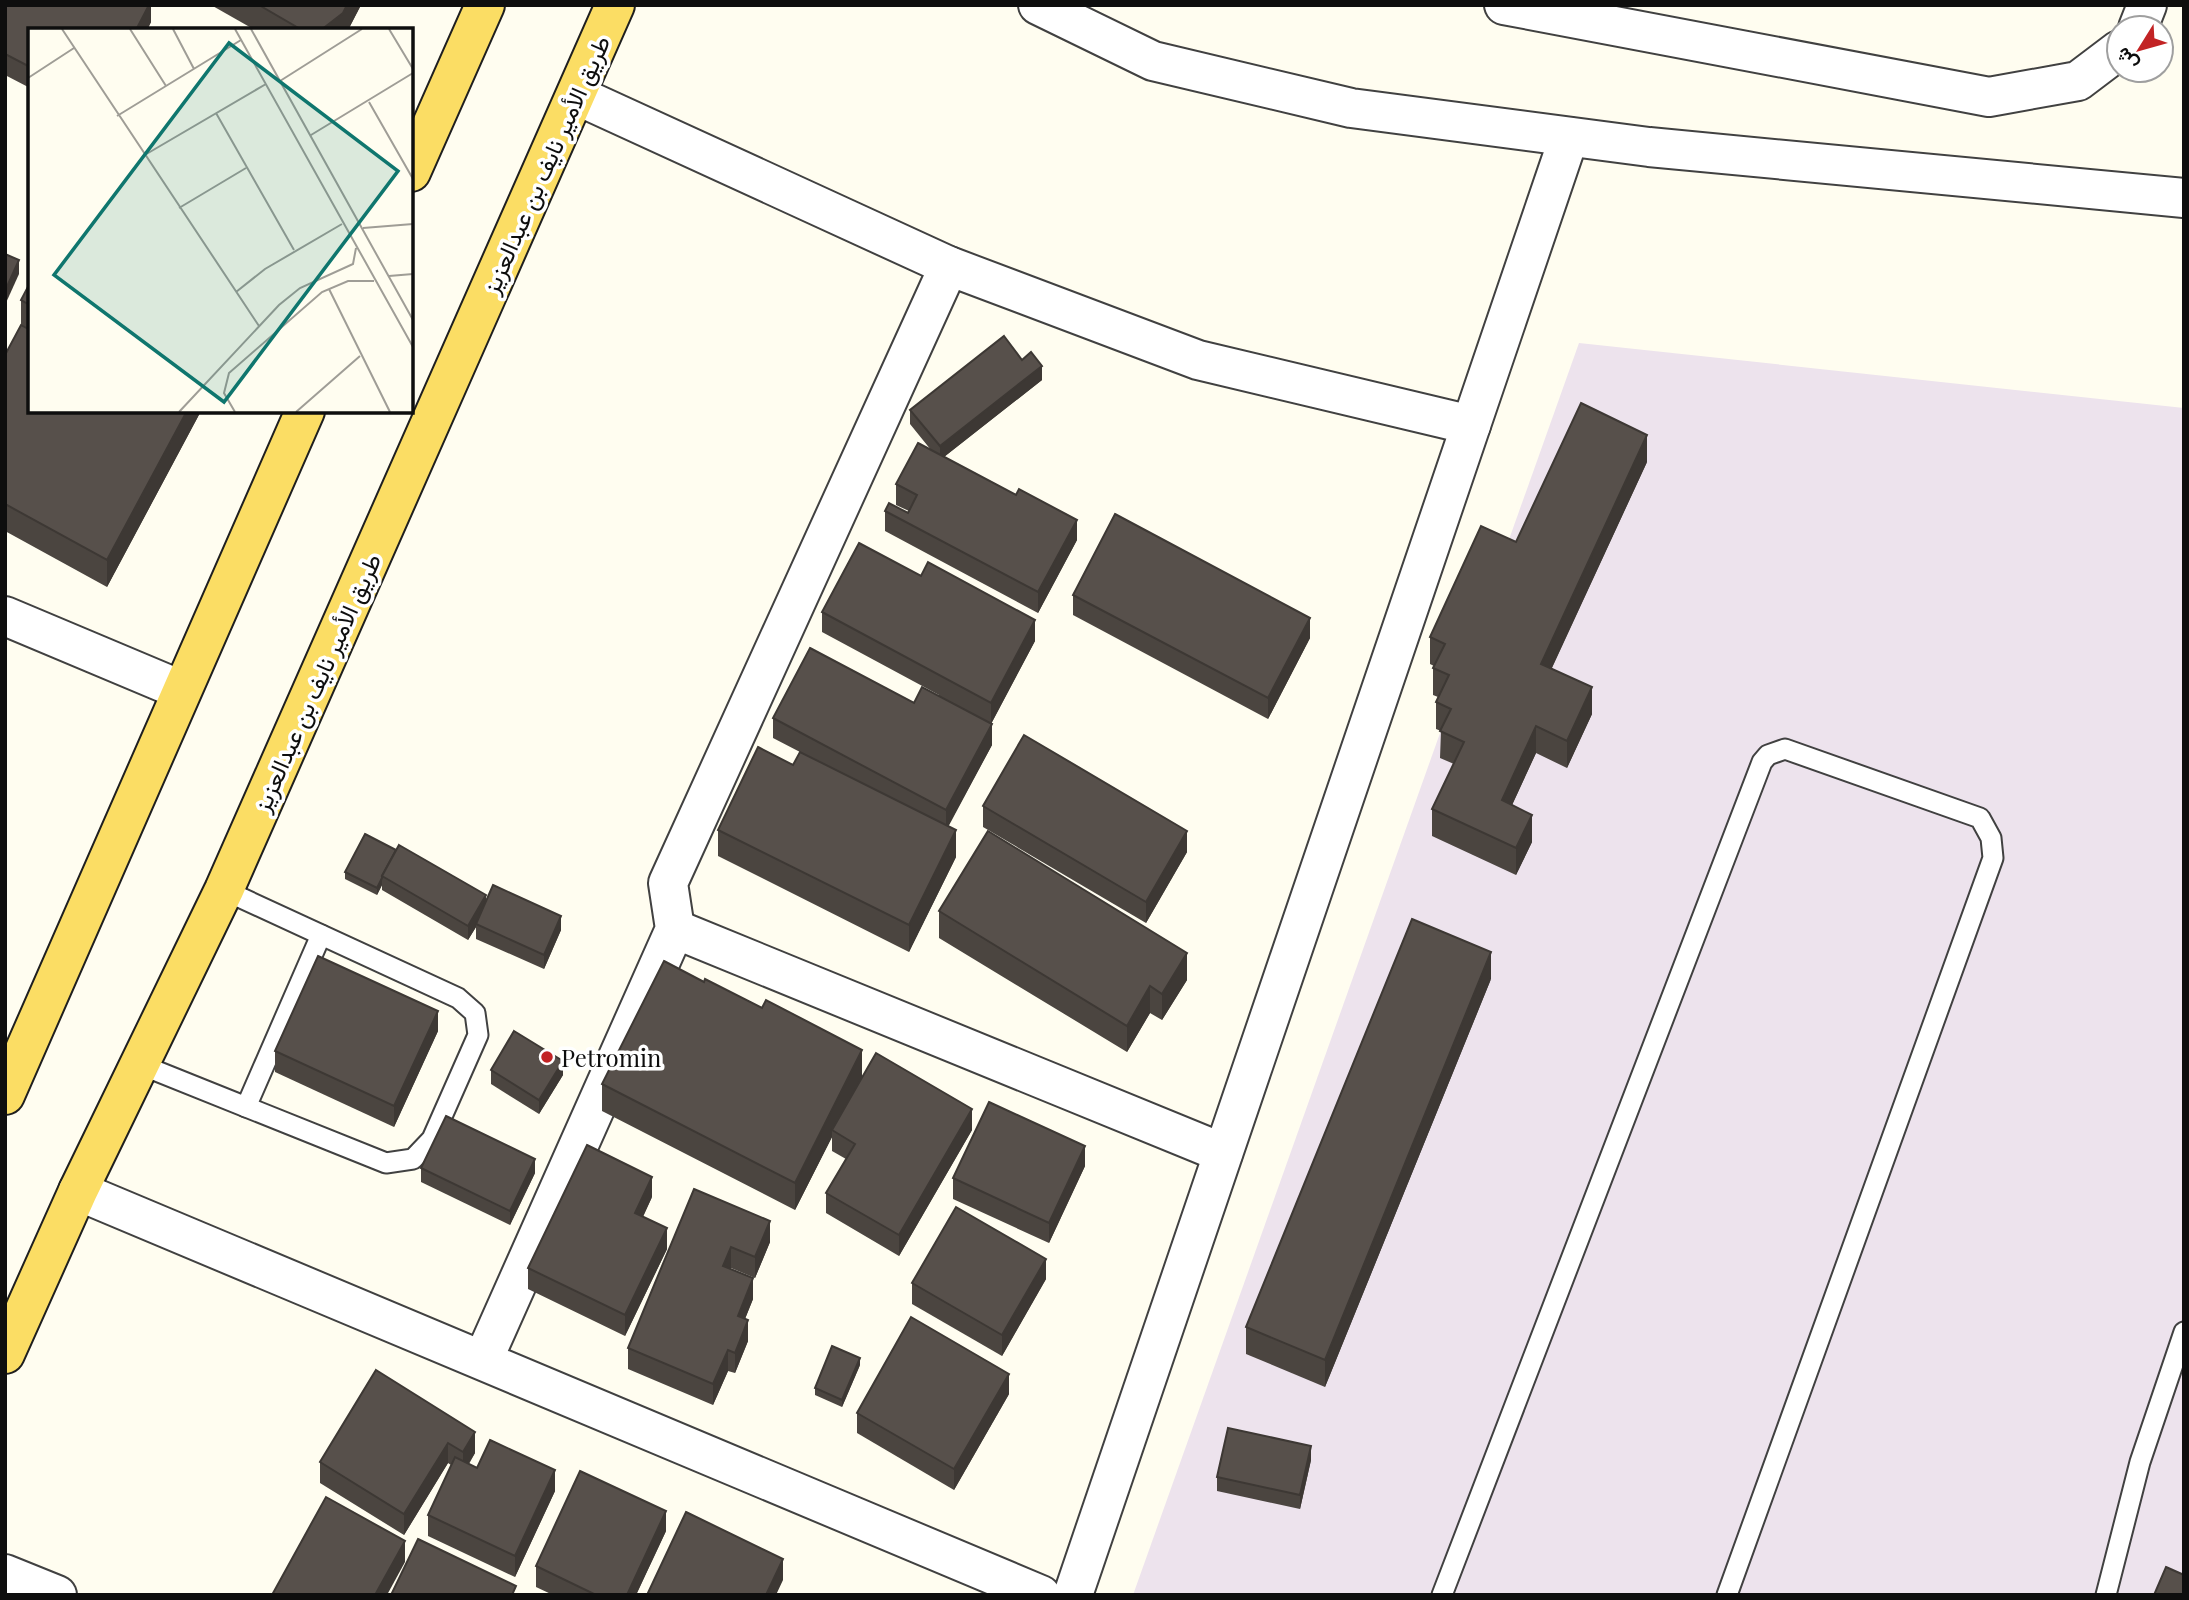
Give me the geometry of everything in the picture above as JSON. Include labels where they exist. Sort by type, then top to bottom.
[{"type":"main road","points":[[413,167],[485,5]]},
{"type":"main road","name":"طريق الأمير نايف بن عبدالعزيز","points":[[5,1354],[78,1191],[223,890],[615,5]]},
{"type":"main road","points":[[5,1095],[304,413]]},
{"type":"street","points":[[1038,5],[1153,61],[1351,108],[1649,147],[2184,198]]},
{"type":"street","points":[[1504,5],[1989,97],[2078,81],[2105,61]]},
{"type":"street","points":[[576,95],[949,266],[1198,360],[1471,425]]},
{"type":"street","points":[[1073,1595],[1569,136]]},
{"type":"street","points":[[483,1360],[675,929],[668,883],[949,266]]},
{"type":"street","points":[[5,617],[181,690]]},
{"type":"street","points":[[675,929],[1223,1153]]},
{"type":"street","points":[[78,1191],[1041,1595]]},
{"type":"street","points":[[5,1574],[57,1595]]},
{"type":"lane","points":[[1442,1595],[1762,762],[1768,755],[1785,749],[1980,818],[1990,838],[1993,858],[1727,1595]]},
{"type":"lane","points":[[139,1064],[386,1163],[413,1160],[432,1139],[478,1035],[475,1013],[458,998],[223,890]]},
{"type":"lane","points":[[246,1107],[321,935]]},
{"type":"lane","points":[[2106,1595],[2140,1462],[2184,1332]]},
{"type":"shaded area","points":[[1579,343],[2184,408],[2184,1595],[1133,1595]]},
{"type":"building","points":[[5,5],[149,5],[137,28],[28,28],[28,66],[5,54]]},
{"type":"building","points":[[259,5],[347,5],[343,13],[324,28],[299,28]]},
{"type":"building","points":[[5,254],[19,260],[5,291]]},
{"type":"building","points":[[28,287],[28,304],[21,300]]},
{"type":"building","points":[[21,325],[28,329],[28,413],[186,413],[107,560],[5,504],[5,355]]},
{"type":"building","points":[[1004,336],[1022,360],[1031,352],[1042,366],[940,446],[910,410]]},
{"type":"building","points":[[1581,403],[1647,435],[1541,664],[1592,687],[1567,741],[1536,726],[1502,800],[1532,815],[1516,848],[1432,809],[1464,742],[1440,731],[1451,709],[1436,702],[1449,675],[1433,668],[1445,644],[1430,637],[1481,526],[1516,542]]},
{"type":"building","points":[[918,443],[1016,495],[1019,489],[1077,520],[1038,592],[885,511],[889,503],[908,513],[917,495],[896,484]]},
{"type":"building","points":[[1115,514],[1310,618],[1268,698],[1073,595]]},
{"type":"building","points":[[859,543],[921,576],[928,562],[1035,620],[991,703],[822,612]]},
{"type":"building","points":[[810,648],[914,703],[922,687],[992,724],[946,810],[773,718]]},
{"type":"building","points":[[1024,735],[1187,831],[1146,902],[983,806]]},
{"type":"building","points":[[758,747],[793,765],[800,752],[956,830],[909,925],[718,830]]},
{"type":"building","points":[[988,831],[1187,953],[1162,994],[1150,986],[1127,1026],[939,911]]},
{"type":"building","points":[[365,834],[396,850],[377,888],[345,872]]},
{"type":"building","points":[[399,845],[486,895],[468,926],[382,876]]},
{"type":"building","points":[[493,885],[561,916],[544,955],[476,924]]},
{"type":"building","points":[[1412,919],[1491,952],[1325,1360],[1246,1327]]},
{"type":"building","points":[[318,956],[438,1011],[394,1106],[275,1051]]},
{"type":"building","points":[[664,961],[762,1008],[766,1000],[862,1050],[795,1183],[602,1084]]},
{"type":"building","points":[[514,1031],[563,1061],[539,1100],[491,1070]]},
{"type":"building","points":[[876,1053],[972,1109],[899,1235],[826,1193],[855,1144],[832,1130]]},
{"type":"building","points":[[989,1102],[1085,1146],[1049,1223],[953,1178]]},
{"type":"building","points":[[446,1116],[535,1159],[510,1211],[421,1168]]},
{"type":"building","points":[[587,1145],[652,1177],[635,1213],[667,1228],[625,1315],[528,1268]]},
{"type":"building","points":[[694,1189],[770,1221],[755,1257],[731,1247],[723,1266],[753,1278],[738,1316],[748,1320],[735,1353],[728,1350],[713,1384],[628,1348]]},
{"type":"building","points":[[956,1207],[1046,1259],[1002,1335],[912,1283]]},
{"type":"building","points":[[911,1317],[1009,1374],[954,1469],[857,1413]]},
{"type":"building","points":[[832,1346],[860,1358],[842,1400],[815,1388]]},
{"type":"building","points":[[376,1370],[475,1432],[463,1452],[448,1443],[404,1514],[320,1462]]},
{"type":"building","points":[[1228,1428],[1311,1446],[1300,1495],[1217,1477]]},
{"type":"building","points":[[490,1440],[555,1470],[515,1556],[428,1515],[455,1457],[477,1468]]},
{"type":"building","points":[[580,1471],[666,1511],[627,1595],[596,1595],[536,1566]]},
{"type":"building","points":[[326,1497],[405,1541],[375,1595],[272,1595]]},
{"type":"building","points":[[686,1512],[783,1559],[766,1595],[647,1595]]},
{"type":"building","points":[[418,1539],[516,1586],[512,1595],[391,1595]]},
{"type":"building","points":[[2166,1567],[2184,1575],[2184,1595],[2154,1595]]},
{"type":"place","name":"Petromin","points":[[547,1057]]}]
